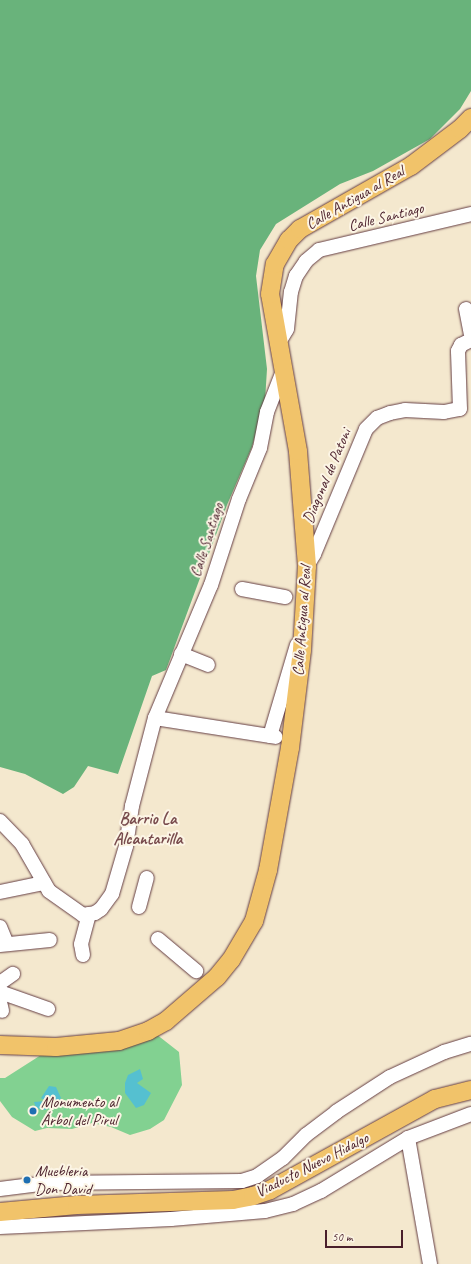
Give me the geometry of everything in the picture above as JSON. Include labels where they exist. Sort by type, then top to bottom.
[{"type":"main road","name":"Calle Antigua al Real","points":[[0,1045],[56,1047],[131,1038],[166,1021],[179,1012],[217,978],[231,960],[254,921],[268,870],[290,748],[304,621],[307,566],[298,451],[270,300],[271,278],[275,264],[289,240],[317,218],[411,166],[460,129],[471,118]]},
{"type":"main road","name":"Viaducto Nuevo Hidalgo","points":[[0,1212],[77,1205],[233,1200],[253,1196],[270,1190],[435,1100],[471,1090]]},
{"type":"street","name":"Calle Santiago","points":[[278,344],[287,329],[291,292],[296,276],[306,261],[319,250],[471,214]]},
{"type":"street","points":[[466,309],[471,334]]},
{"type":"street","name":"Diagonal de Patoni","points":[[307,566],[314,554],[366,429],[377,418],[390,413],[405,410],[444,412],[460,409],[458,351],[461,345],[471,340]]},
{"type":"street","name":"Calle Santiago","points":[[89,914],[101,909],[112,894],[126,846],[132,806],[155,718],[211,585],[239,499],[260,448],[267,412],[283,371]]},
{"type":"street","points":[[242,589],[285,597]]},
{"type":"street","points":[[155,718],[273,737],[304,621]]},
{"type":"street","points":[[181,654],[208,665]]},
{"type":"street","points":[[2,822],[22,844],[48,891],[74,910],[83,915],[89,914],[81,944],[83,955]]},
{"type":"street","points":[[139,907],[147,878]]},
{"type":"street","points":[[0,892],[44,883]]},
{"type":"street","points":[[0,927],[4,944],[50,940]]},
{"type":"street","points":[[158,939],[196,971]]},
{"type":"street","points":[[0,983],[13,974]]},
{"type":"street","points":[[0,992],[48,1009]]},
{"type":"street","points":[[0,1189],[48,1183],[194,1180],[227,1183],[242,1181],[257,1176],[284,1158],[306,1135],[336,1112],[390,1077],[444,1052],[471,1044]]},
{"type":"street","points":[[0,1227],[171,1220],[265,1211],[293,1204],[321,1191],[408,1138],[471,1114]]},
{"type":"street","points":[[408,1138],[430,1264]]},
{"type":"green space","points":[[0,0],[471,0],[471,91],[460,109],[430,139],[373,171],[340,184],[276,224],[260,250],[256,276],[267,369],[265,401],[252,447],[227,505],[166,670],[152,676],[118,774],[88,766],[74,787],[63,794],[25,774],[0,767]]},
{"type":"green space","points":[[156,1034],[179,1052],[182,1085],[164,1120],[150,1129],[130,1135],[111,1127],[92,1123],[72,1129],[47,1128],[35,1131],[12,1117],[0,1101],[0,1078],[5,1078],[41,1055]]},
{"type":"water","points":[[140,1069],[143,1079],[137,1083],[151,1093],[144,1105],[136,1108],[125,1093],[125,1083],[128,1075]]},
{"type":"water","points":[[49,1086],[56,1087],[61,1098],[55,1106],[44,1110],[36,1108],[34,1102],[46,1101],[41,1098]]},
{"type":"place","name":"Monumento al Árbol del Pirul","points":[[33,1111]]},
{"type":"place","name":"Muebleria Don David","points":[[27,1180]]},
{"type":"district","name":"Barrio La Alcantarilla","points":[[148,829]]}]
